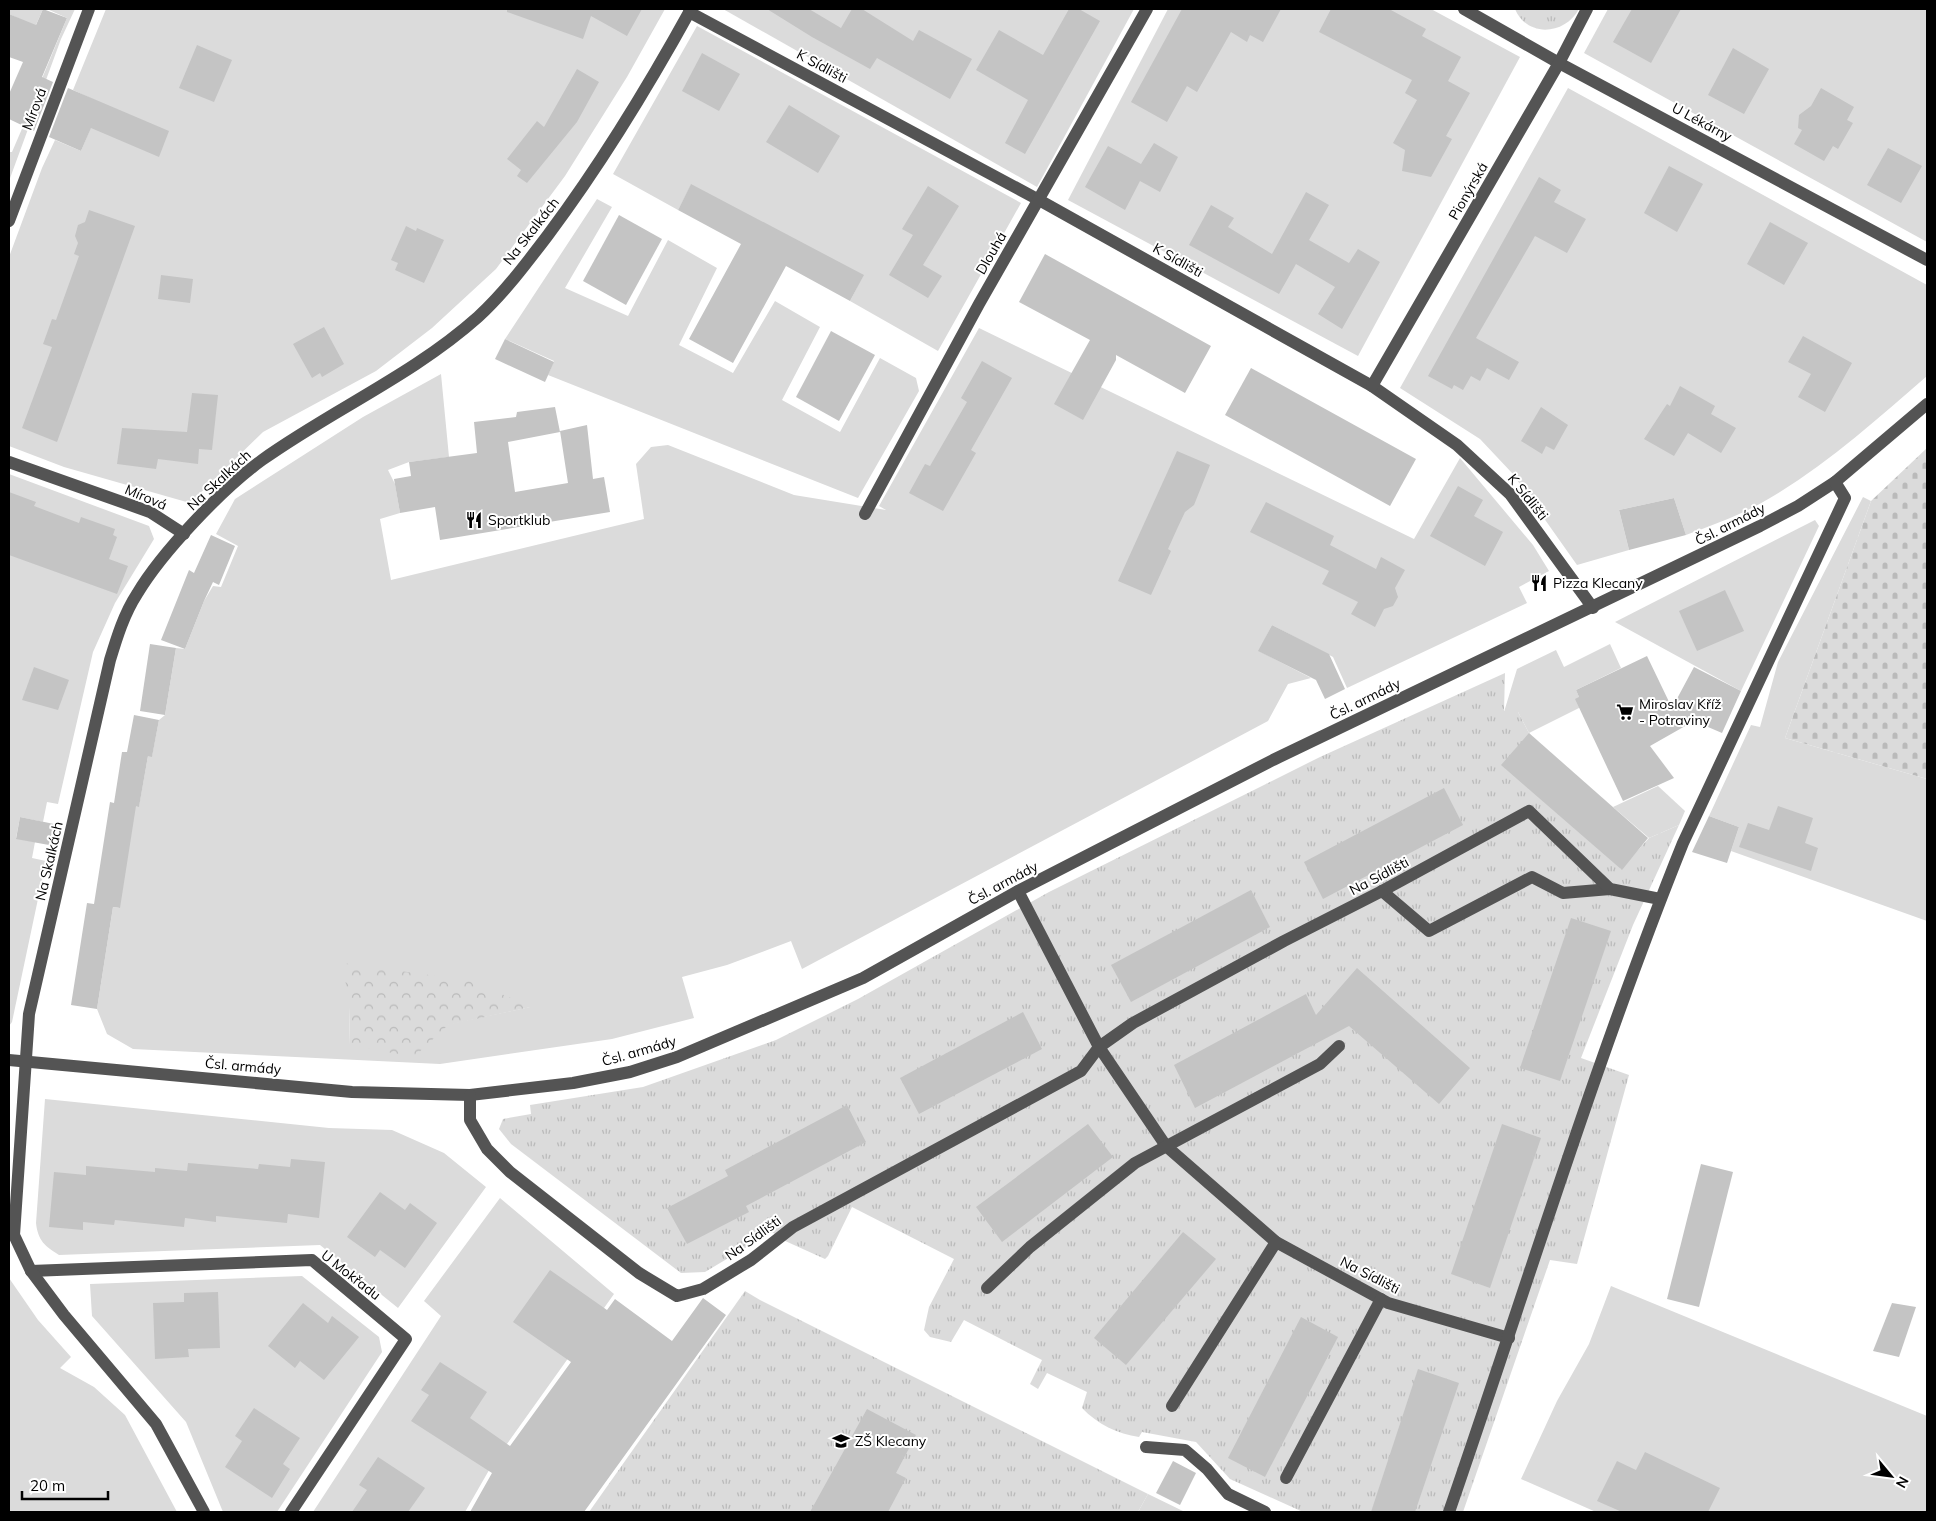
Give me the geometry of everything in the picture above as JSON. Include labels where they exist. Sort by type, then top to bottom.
[{"type":"street","name":"Mírová","points":[[9,221],[89,9]]},
{"type":"street","name":"Dlouhá","points":[[865,514],[956,346],[1147,9]]},
{"type":"street","name":"U Lékárny","points":[[1464,9],[1482,13],[1558,63],[1927,260]]},
{"type":"street","name":"Pionýrská","points":[[1372,386],[1558,63],[1587,9]]},
{"type":"street","name":"K Sídlišti","points":[[690,11],[1039,200],[1372,386],[1457,445],[1510,494],[1593,608]]},
{"type":"street","name":"Na Skalkách","points":[[25,1060],[29,1014],[110,660],[128,611],[137,593],[184,534],[234,483],[262,460],[417,364],[454,337],[485,310],[525,265],[584,186],[690,11]]},
{"type":"street","name":"Čsl. armády","points":[[9,1060],[352,1092],[470,1095],[606,1078],[677,1057],[862,978],[1018,891],[1273,760],[1593,608],[1760,526],[1798,506],[1836,482],[1927,404]]},
{"type":"street","name":"Mírová","points":[[9,462],[150,512],[184,534]]},
{"type":"street","points":[[1449,1512],[1581,1121],[1660,899],[1683,843],[1845,498],[1836,482]]},
{"type":"street","name":"Na Sídlišti","points":[[470,1095],[470,1120],[487,1149],[510,1172],[639,1273],[677,1296],[704,1289],[751,1260],[793,1227],[1081,1071],[1099,1047],[1158,1009],[1284,941],[1382,892],[1529,810],[1610,889]]},
{"type":"street","points":[[1382,892],[1429,931],[1532,877],[1563,894],[1610,889],[1660,899]]},
{"type":"street","name":"Na Sídlišti","points":[[1018,891],[1099,1047],[1166,1146],[1276,1242],[1381,1299],[1509,1338]]},
{"type":"street","points":[[986,1288],[1030,1246],[1135,1163],[1320,1064],[1339,1046]]},
{"type":"street","points":[[25,1060],[14,1236],[31,1271],[64,1315],[156,1424],[204,1512]]},
{"type":"street","points":[[1172,1406],[1276,1242]]},
{"type":"street","name":"U Mokřadu","points":[[31,1271],[312,1260],[406,1339],[291,1512]]},
{"type":"street","points":[[1286,1478],[1381,1299]]},
{"type":"street","points":[[1146,1447],[1185,1450],[1207,1469],[1228,1494],[1266,1512]]},
{"type":"green space","points":[[9,9],[43,9],[34,29],[22,20],[9,14]]},
{"type":"green space","points":[[47,9],[75,9],[61,39],[9,181],[9,152],[12,152],[67,18]]},
{"type":"green space","points":[[106,9],[665,9],[627,77],[565,176],[496,269],[432,328],[376,371],[263,432],[190,503],[64,467],[9,446],[9,257],[42,168],[55,140],[81,151],[101,103],[73,90]]},
{"type":"green space","points":[[723,9],[1134,9],[1037,187]]},
{"type":"green space","points":[[1168,9],[1431,9],[1520,57],[1358,356],[1068,200]]},
{"type":"green space","points":[[1515,9],[1579,9],[1573,18],[1565,24],[1546,30],[1528,25]]},
{"type":"green space","points":[[1608,9],[1927,9],[1927,242],[1584,53]]},
{"type":"green space","points":[[697,26],[1021,203],[938,351],[850,301],[863,276],[691,185],[678,210],[613,174]]},
{"type":"green space","points":[[1568,88],[1927,285],[1927,376],[1832,456],[1760,504],[1686,535],[1674,498],[1619,510],[1629,550],[1577,565],[1512,473],[1480,439],[1400,388]]},
{"type":"green space","points":[[597,199],[612,207],[565,288],[628,316],[668,240],[717,268],[679,345],[733,373],[775,301],[820,327],[782,400],[840,432],[880,358],[916,378],[919,391],[858,498],[548,375],[554,361],[505,339]]},
{"type":"green space","points":[[979,328],[1414,539],[1460,458],[1533,545],[1549,571],[1519,587],[1527,603],[1347,688],[1333,657],[1272,625],[1259,651],[1311,678],[1288,684],[1268,721],[802,969],[791,941],[727,965],[682,977],[694,1018],[612,1039],[440,1064],[133,1049],[107,1034],[97,1009],[113,907],[119,908],[135,806],[139,806],[148,756],[152,756],[159,720],[165,715],[176,648],[185,649],[204,601],[213,586],[221,587],[238,546],[216,534],[235,499],[363,417],[441,374],[449,457],[409,462],[388,470],[395,484],[400,513],[380,519],[391,580],[644,519],[636,464],[651,447],[668,445],[794,495],[886,510],[879,506]],"holes":[[[349,1007],[530,1007],[350,1045]]]},
{"type":"green space","points":[[1927,448],[1927,779],[1785,738],[1871,501]]},
{"type":"green space","points":[[9,474],[149,526],[154,539],[115,603],[93,652],[58,804],[47,802],[43,822],[20,817],[16,838],[35,842],[32,858],[46,861],[12,1022],[9,1026]]},
{"type":"green space","points":[[1863,497],[1871,501],[1785,738],[1927,779],[1927,921],[1731,851],[1739,827],[1709,816],[1751,725],[1760,727],[1778,662]]},
{"type":"green space","points":[[1815,520],[1819,526],[1741,691],[1615,622]]},
{"type":"green space","points":[[1610,644],[1621,668],[1576,690],[1583,706],[1529,733],[1518,712],[1504,712],[1517,669],[1556,650],[1564,667]]},
{"type":"green space","points":[[1505,673],[1504,711],[1518,712],[1529,733],[1621,869],[1649,838],[1679,825],[1633,925],[1581,1058],[1629,1075],[1577,1264],[1550,1260],[1463,1512],[1303,1512],[1230,1479],[1196,1442],[1142,1432],[1139,1437],[1108,1427],[1094,1419],[1082,1408],[1087,1392],[1047,1373],[1038,1389],[1030,1384],[1042,1360],[964,1320],[951,1342],[930,1337],[924,1330],[929,1307],[954,1259],[852,1207],[825,1259],[783,1240],[772,1232],[705,1272],[681,1273],[511,1144],[499,1129],[503,1119],[531,1114],[530,1105],[643,1087],[776,1040],[858,999],[1049,892],[1320,757]]},
{"type":"green space","points":[[1658,786],[1685,811],[1679,825],[1649,838],[1613,807]]},
{"type":"green space","points":[[343,963],[472,981],[531,1007],[448,1025],[414,1057],[350,1045],[349,1007]]},
{"type":"green space","points":[[45,1099],[329,1128],[392,1130],[444,1153],[486,1187],[398,1308],[320,1245],[59,1255],[40,1239],[36,1223]]},
{"type":"green space","points":[[500,1198],[614,1294],[492,1465],[465,1512],[313,1512],[441,1316],[424,1301]]},
{"type":"green space","points":[[302,1276],[379,1337],[382,1352],[277,1512],[223,1512],[186,1422],[92,1316],[90,1284]]},
{"type":"green space","points":[[9,1278],[38,1320],[71,1357],[60,1368],[94,1387],[125,1415],[177,1512],[9,1512]]},
{"type":"green space","points":[[1611,1286],[1927,1416],[1927,1512],[1596,1512],[1521,1479],[1557,1401],[1589,1344]]},
{"type":"green space","name":"ZŠ Klecany","points":[[745,1291],[1148,1494],[1138,1512],[589,1512]]},
{"type":"green space","points":[[1148,1494],[1185,1512],[1138,1512]]},
{"type":"building","points":[[43,9],[67,18],[42,77],[53,82],[34,131],[9,119],[9,94],[23,62],[9,57],[9,14],[36,25]]},
{"type":"building","points":[[507,9],[642,9],[627,36],[591,16],[583,39],[507,12]]},
{"type":"building","points":[[767,9],[809,9],[841,28],[852,9],[862,9],[913,41],[919,30],[972,59],[950,99],[877,58],[870,69],[812,37]]},
{"type":"building","points":[[1069,9],[1079,9],[1100,21],[1025,154],[1005,143],[1028,100],[976,70],[999,30],[1043,55]]},
{"type":"building","points":[[1182,9],[1281,9],[1263,42],[1250,35],[1247,42],[1231,32],[1197,92],[1187,86],[1167,122],[1131,102]]},
{"type":"building","points":[[1331,9],[1389,9],[1426,29],[1422,36],[1461,57],[1448,81],[1470,93],[1446,136],[1452,139],[1431,177],[1402,171],[1405,150],[1393,143],[1417,100],[1405,93],[1412,80],[1319,32]]},
{"type":"building","points":[[1632,9],[1681,9],[1651,63],[1613,42]]},
{"type":"building","points":[[197,45],[232,60],[214,102],[179,88]]},
{"type":"building","points":[[1733,48],[1769,69],[1744,114],[1708,95]]},
{"type":"building","points":[[702,53],[740,74],[719,111],[682,91]]},
{"type":"building","points":[[577,69],[599,82],[577,122],[527,183],[517,176],[521,170],[507,159],[537,121],[544,127]]},
{"type":"building","points":[[68,88],[169,131],[159,157],[91,128],[81,151],[49,137]]},
{"type":"building","points":[[1821,88],[1854,107],[1847,120],[1853,123],[1838,149],[1833,146],[1824,161],[1794,144],[1802,130],[1798,128],[1799,115],[1811,106]]},
{"type":"building","points":[[789,105],[840,136],[818,173],[766,142]]},
{"type":"building","points":[[1154,143],[1178,157],[1160,192],[1140,181],[1125,210],[1085,187],[1108,146],[1141,164]]},
{"type":"building","points":[[1888,148],[1922,166],[1901,203],[1867,185]]},
{"type":"building","points":[[1669,166],[1703,184],[1677,232],[1644,213]]},
{"type":"building","points":[[1539,177],[1561,190],[1554,202],[1586,219],[1567,253],[1535,236],[1476,338],[1519,362],[1509,380],[1487,368],[1480,381],[1471,376],[1463,390],[1454,385],[1452,389],[1428,376]]},
{"type":"building","points":[[691,184],[864,275],[850,301],[786,266],[733,363],[689,339],[741,244],[678,210]]},
{"type":"building","points":[[928,186],[959,206],[923,265],[942,276],[928,298],[889,275],[913,235],[902,229]]},
{"type":"building","points":[[1306,192],[1329,205],[1309,240],[1349,263],[1358,249],[1380,262],[1342,329],[1318,314],[1335,287],[1296,264],[1279,294],[1189,245],[1211,205],[1234,218],[1228,227],[1272,254]]},
{"type":"building","points":[[89,210],[135,226],[57,442],[22,428],[52,347],[43,344],[52,319],[56,320],[79,256],[74,254],[78,243],[75,236],[78,225],[85,222]]},
{"type":"building","points":[[619,215],[662,239],[626,305],[583,281]]},
{"type":"building","points":[[1770,222],[1808,243],[1784,285],[1747,264]]},
{"type":"building","points":[[406,226],[416,231],[417,228],[444,240],[424,283],[395,270],[398,263],[391,260]]},
{"type":"building","points":[[1045,254],[1211,346],[1185,393],[1116,355],[1116,360],[1083,420],[1054,404],[1090,340],[1019,302]]},
{"type":"building","points":[[161,275],[193,279],[190,303],[158,299]]},
{"type":"building","points":[[324,327],[344,364],[322,377],[320,373],[312,378],[293,344]]},
{"type":"building","points":[[831,331],[875,355],[839,421],[796,397]]},
{"type":"building","points":[[1803,336],[1852,363],[1825,412],[1798,397],[1811,374],[1788,362]]},
{"type":"building","points":[[505,339],[554,362],[545,382],[495,359]]},
{"type":"building","points":[[982,361],[1012,378],[971,450],[976,453],[943,511],[909,493],[925,464],[930,466],[967,402],[961,398]]},
{"type":"building","points":[[1251,368],[1416,459],[1390,506],[1225,415]]},
{"type":"building","points":[[1680,386],[1715,406],[1711,414],[1736,428],[1721,453],[1688,433],[1674,456],[1644,439],[1667,404],[1670,406]]},
{"type":"building","points":[[192,393],[218,395],[212,450],[199,449],[198,464],[158,459],[156,469],[117,464],[122,428],[187,432]]},
{"type":"building","points":[[555,407],[560,432],[508,442],[515,492],[568,483],[560,431],[587,425],[593,479],[604,477],[610,512],[440,540],[435,507],[400,513],[394,479],[411,476],[409,462],[477,453],[474,422],[516,417],[517,412]]},
{"type":"building","points":[[1541,407],[1568,425],[1554,450],[1546,446],[1542,454],[1521,441]]},
{"type":"building","points":[[1177,451],[1210,465],[1194,505],[1185,512],[1177,529],[1168,549],[1171,551],[1151,595],[1118,581]]},
{"type":"building","points":[[1458,486],[1483,500],[1474,516],[1503,532],[1485,566],[1430,536]]},
{"type":"building","points":[[9,492],[36,502],[34,506],[79,523],[81,517],[115,529],[113,535],[117,537],[109,559],[128,566],[117,594],[9,555]]},
{"type":"building","points":[[1674,498],[1686,535],[1629,550],[1619,510]]},
{"type":"building","points":[[1266,502],[1334,536],[1330,545],[1376,569],[1381,557],[1405,570],[1395,588],[1398,597],[1393,606],[1384,609],[1375,627],[1351,614],[1358,602],[1322,584],[1329,571],[1250,532]]},
{"type":"building","points":[[211,535],[235,546],[219,585],[213,582],[185,649],[161,640],[189,570],[194,573]]},
{"type":"building","points":[[1725,590],[1744,631],[1697,651],[1679,611]]},
{"type":"building","points":[[1272,625],[1329,654],[1345,689],[1325,699],[1316,680],[1258,651]]},
{"type":"building","points":[[150,644],[176,648],[165,715],[140,711]]},
{"type":"building","points":[[1647,656],[1672,708],[1694,667],[1741,691],[1722,733],[1694,721],[1650,746],[1674,778],[1623,801],[1575,699],[1579,697],[1576,690]]},
{"type":"building","points":[[34,667],[69,680],[58,710],[22,700]]},
{"type":"building","points":[[134,715],[159,720],[152,757],[148,756],[139,807],[136,806],[120,908],[113,907],[97,1009],[71,1005],[87,903],[94,904],[110,802],[114,803],[122,752],[127,752]]},
{"type":"building","points":[[1529,733],[1648,838],[1622,870],[1501,765]]},
{"type":"building","points":[[1444,788],[1463,825],[1323,899],[1304,862]]},
{"type":"building","points":[[1778,806],[1813,818],[1805,843],[1818,848],[1811,871],[1739,847],[1748,823],[1769,830]]},
{"type":"building","points":[[1709,816],[1739,827],[1727,863],[1692,852]]},
{"type":"building","points":[[20,817],[54,824],[49,845],[16,839]]},
{"type":"building","points":[[1251,890],[1270,927],[1131,1002],[1111,965]]},
{"type":"building","points":[[1571,918],[1611,931],[1560,1081],[1520,1068]]},
{"type":"building","points":[[1357,968],[1470,1068],[1439,1104],[1349,1026],[1195,1108],[1174,1065],[1306,994],[1316,1015]]},
{"type":"building","points":[[1023,1012],[1042,1049],[919,1114],[900,1078]]},
{"type":"building","points":[[847,1105],[866,1142],[746,1206],[749,1212],[687,1244],[667,1208],[728,1176],[725,1170]]},
{"type":"building","points":[[1088,1124],[1113,1157],[1002,1242],[976,1207]]},
{"type":"building","points":[[1502,1124],[1541,1138],[1490,1288],[1451,1274]]},
{"type":"building","points":[[291,1159],[325,1162],[319,1218],[288,1214],[287,1223],[216,1216],[216,1222],[185,1218],[184,1227],[115,1220],[114,1225],[83,1222],[83,1230],[49,1227],[54,1172],[86,1175],[86,1166],[155,1172],[155,1168],[187,1171],[188,1163],[258,1169],[259,1164],[290,1167]]},
{"type":"building","points":[[1701,1164],[1733,1172],[1699,1307],[1667,1299]]},
{"type":"building","points":[[380,1192],[405,1210],[410,1203],[437,1223],[405,1268],[380,1250],[375,1257],[347,1237]]},
{"type":"building","points":[[1183,1232],[1216,1259],[1126,1365],[1094,1338]]},
{"type":"building","points":[[550,1270],[607,1310],[615,1299],[672,1341],[703,1298],[726,1315],[584,1512],[470,1512],[492,1473],[411,1421],[429,1395],[421,1390],[440,1362],[487,1392],[470,1418],[510,1446],[571,1362],[513,1322]]},
{"type":"building","points":[[218,1292],[220,1348],[188,1349],[189,1357],[155,1359],[153,1303],[184,1302],[184,1293]]},
{"type":"building","points":[[303,1303],[328,1323],[332,1316],[359,1337],[324,1380],[300,1361],[295,1368],[268,1346]]},
{"type":"building","points":[[1892,1303],[1916,1307],[1899,1357],[1873,1351]]},
{"type":"building","points":[[1301,1317],[1338,1337],[1265,1477],[1228,1458]]},
{"type":"building","points":[[1418,1369],[1459,1383],[1415,1512],[1371,1512]]},
{"type":"building","points":[[254,1408],[300,1438],[283,1464],[290,1469],[272,1498],[225,1467],[242,1441],[235,1436]]},
{"type":"building","points":[[867,1409],[916,1435],[896,1473],[906,1478],[888,1512],[810,1512]]},
{"type":"building","points":[[1645,1452],[1720,1488],[1708,1512],[1622,1512],[1597,1501],[1617,1461],[1636,1470]]},
{"type":"building","points":[[378,1457],[425,1488],[408,1512],[352,1512],[367,1490],[359,1485]]},
{"type":"building","points":[[1173,1461],[1196,1473],[1180,1505],[1156,1493]]},
{"type":"place","name":"Sportklub","points":[[474,520]]},
{"type":"place","name":"Pizza Klecany","points":[[1539,583]]},
{"type":"place","name":"Miroslav Kříž - Potraviny","points":[[1625,712]]},
{"type":"place","name":"ZŠ Klecany","points":[[841,1441]]}]
